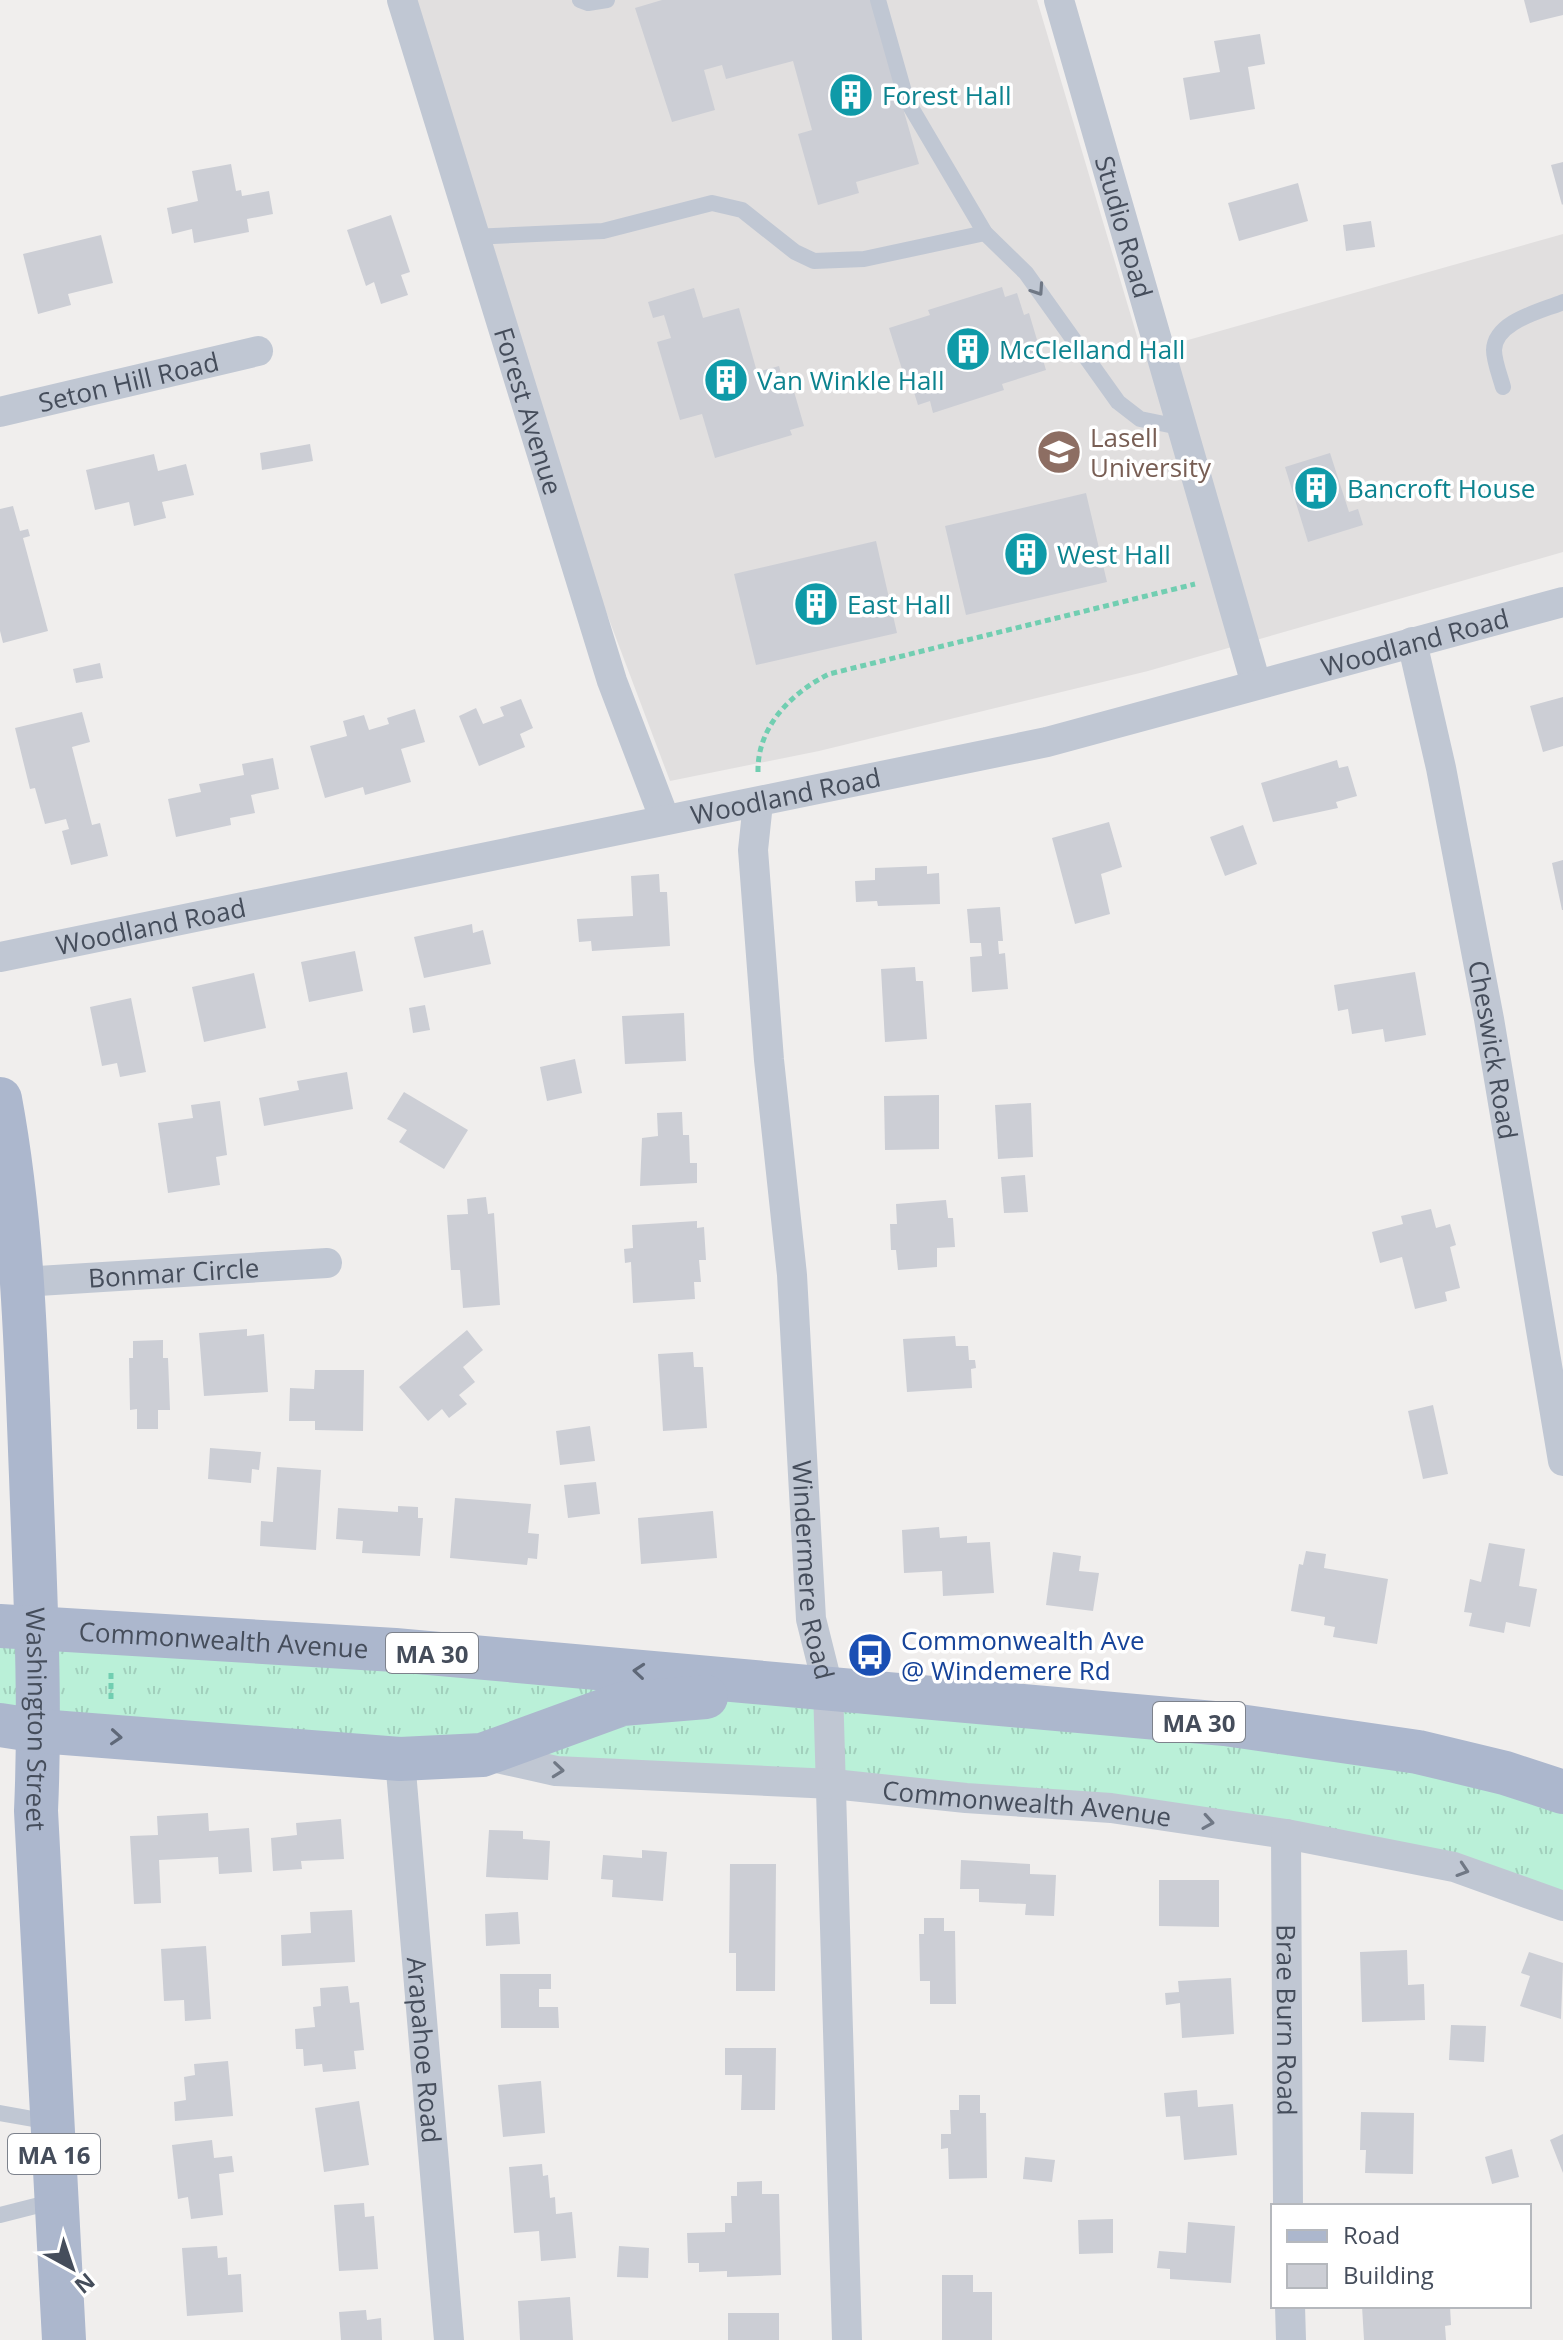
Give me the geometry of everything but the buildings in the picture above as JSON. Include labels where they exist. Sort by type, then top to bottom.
[{"type":"main road","name":"Washington Street","points":[[2,1121],[22,1282],[17,1628],[19,1728],[36,1811],[64,2340]]},
{"type":"main road","name":"Commonwealth Avenue","points":[[17,1628],[258,1640],[828,1687],[1225,1724],[1418,1752],[1505,1773],[1563,1792]]},
{"type":"main road","name":"Commonwealth Avenue","points":[[19,1728],[400,1759],[482,1755],[622,1704],[828,1687]]},
{"type":"street","name":"Forest Avenue","points":[[402,0],[472,237],[612,681],[665,820]]},
{"type":"street","name":"Studio Road","points":[[1059,0],[1256,684]]},
{"type":"street","name":"Seton Hill Road","points":[[0,412],[258,351]]},
{"type":"street","name":"Woodland Road","points":[[0,957],[1047,742],[1563,602]]},
{"type":"street","name":"Cheswick Road","points":[[1412,642],[1441,768],[1489,1019],[1563,1461]]},
{"type":"street","name":"Windermere Road","points":[[758,803],[753,850],[769,1060],[792,1275],[811,1619],[828,1687],[847,2340]]},
{"type":"street","name":"Bonmar Circle","points":[[22,1282],[327,1263]]},
{"type":"street","name":"Commonwealth Avenue","points":[[482,1755],[556,1771],[833,1784],[966,1798],[1111,1808],[1286,1834],[1454,1867],[1563,1906]]},
{"type":"street","name":"Arapahoe Road","points":[[400,1759],[449,2340]]},
{"type":"street","name":"Brae Burn Road","points":[[1286,1834],[1288,2204]]},
{"type":"street","points":[[1290,2308],[1291,2340]]},
{"type":"lane","points":[[580,0],[588,3],[607,0]]},
{"type":"lane","points":[[878,0],[906,99],[985,233],[1026,273],[1118,402],[1140,419],[1184,428]]},
{"type":"lane","points":[[472,237],[603,231],[712,203],[742,210],[795,252],[814,261],[864,259],[985,233]]},
{"type":"lane","points":[[1503,387],[1494,349],[1500,333],[1513,323],[1563,302]]},
{"type":"lane","points":[[0,2113],[52,2122]]},
{"type":"lane","points":[[0,2215],[57,2201]]},
{"type":"path","points":[[758,803],[757,759],[766,734],[791,699],[829,674],[1227,577]]},
{"type":"path","points":[[110,1706],[112,1664]]},
{"type":"shaded area","name":"Lasell University","points":[[415,0],[1037,0],[1142,353],[1563,234],[1563,552],[1148,671],[819,751],[670,781],[593,577]]},
{"type":"green space","points":[[0,1626],[828,1687],[1563,1792],[1563,1906],[1286,1834],[0,1729]]},
{"type":"place","name":"Forest Hall","points":[[851,95]]},
{"type":"place","name":"McClelland Hall","points":[[968,349]]},
{"type":"place","name":"Van Winkle Hall","points":[[726,380]]},
{"type":"place","name":"Lasell University","points":[[1059,452]]},
{"type":"place","name":"Bancroft House","points":[[1316,488]]},
{"type":"place","name":"West Hall","points":[[1026,554]]},
{"type":"place","name":"East Hall","points":[[816,604]]},
{"type":"place","name":"Commonwealth Ave @ Windemere Rd","points":[[870,1655]]}]
